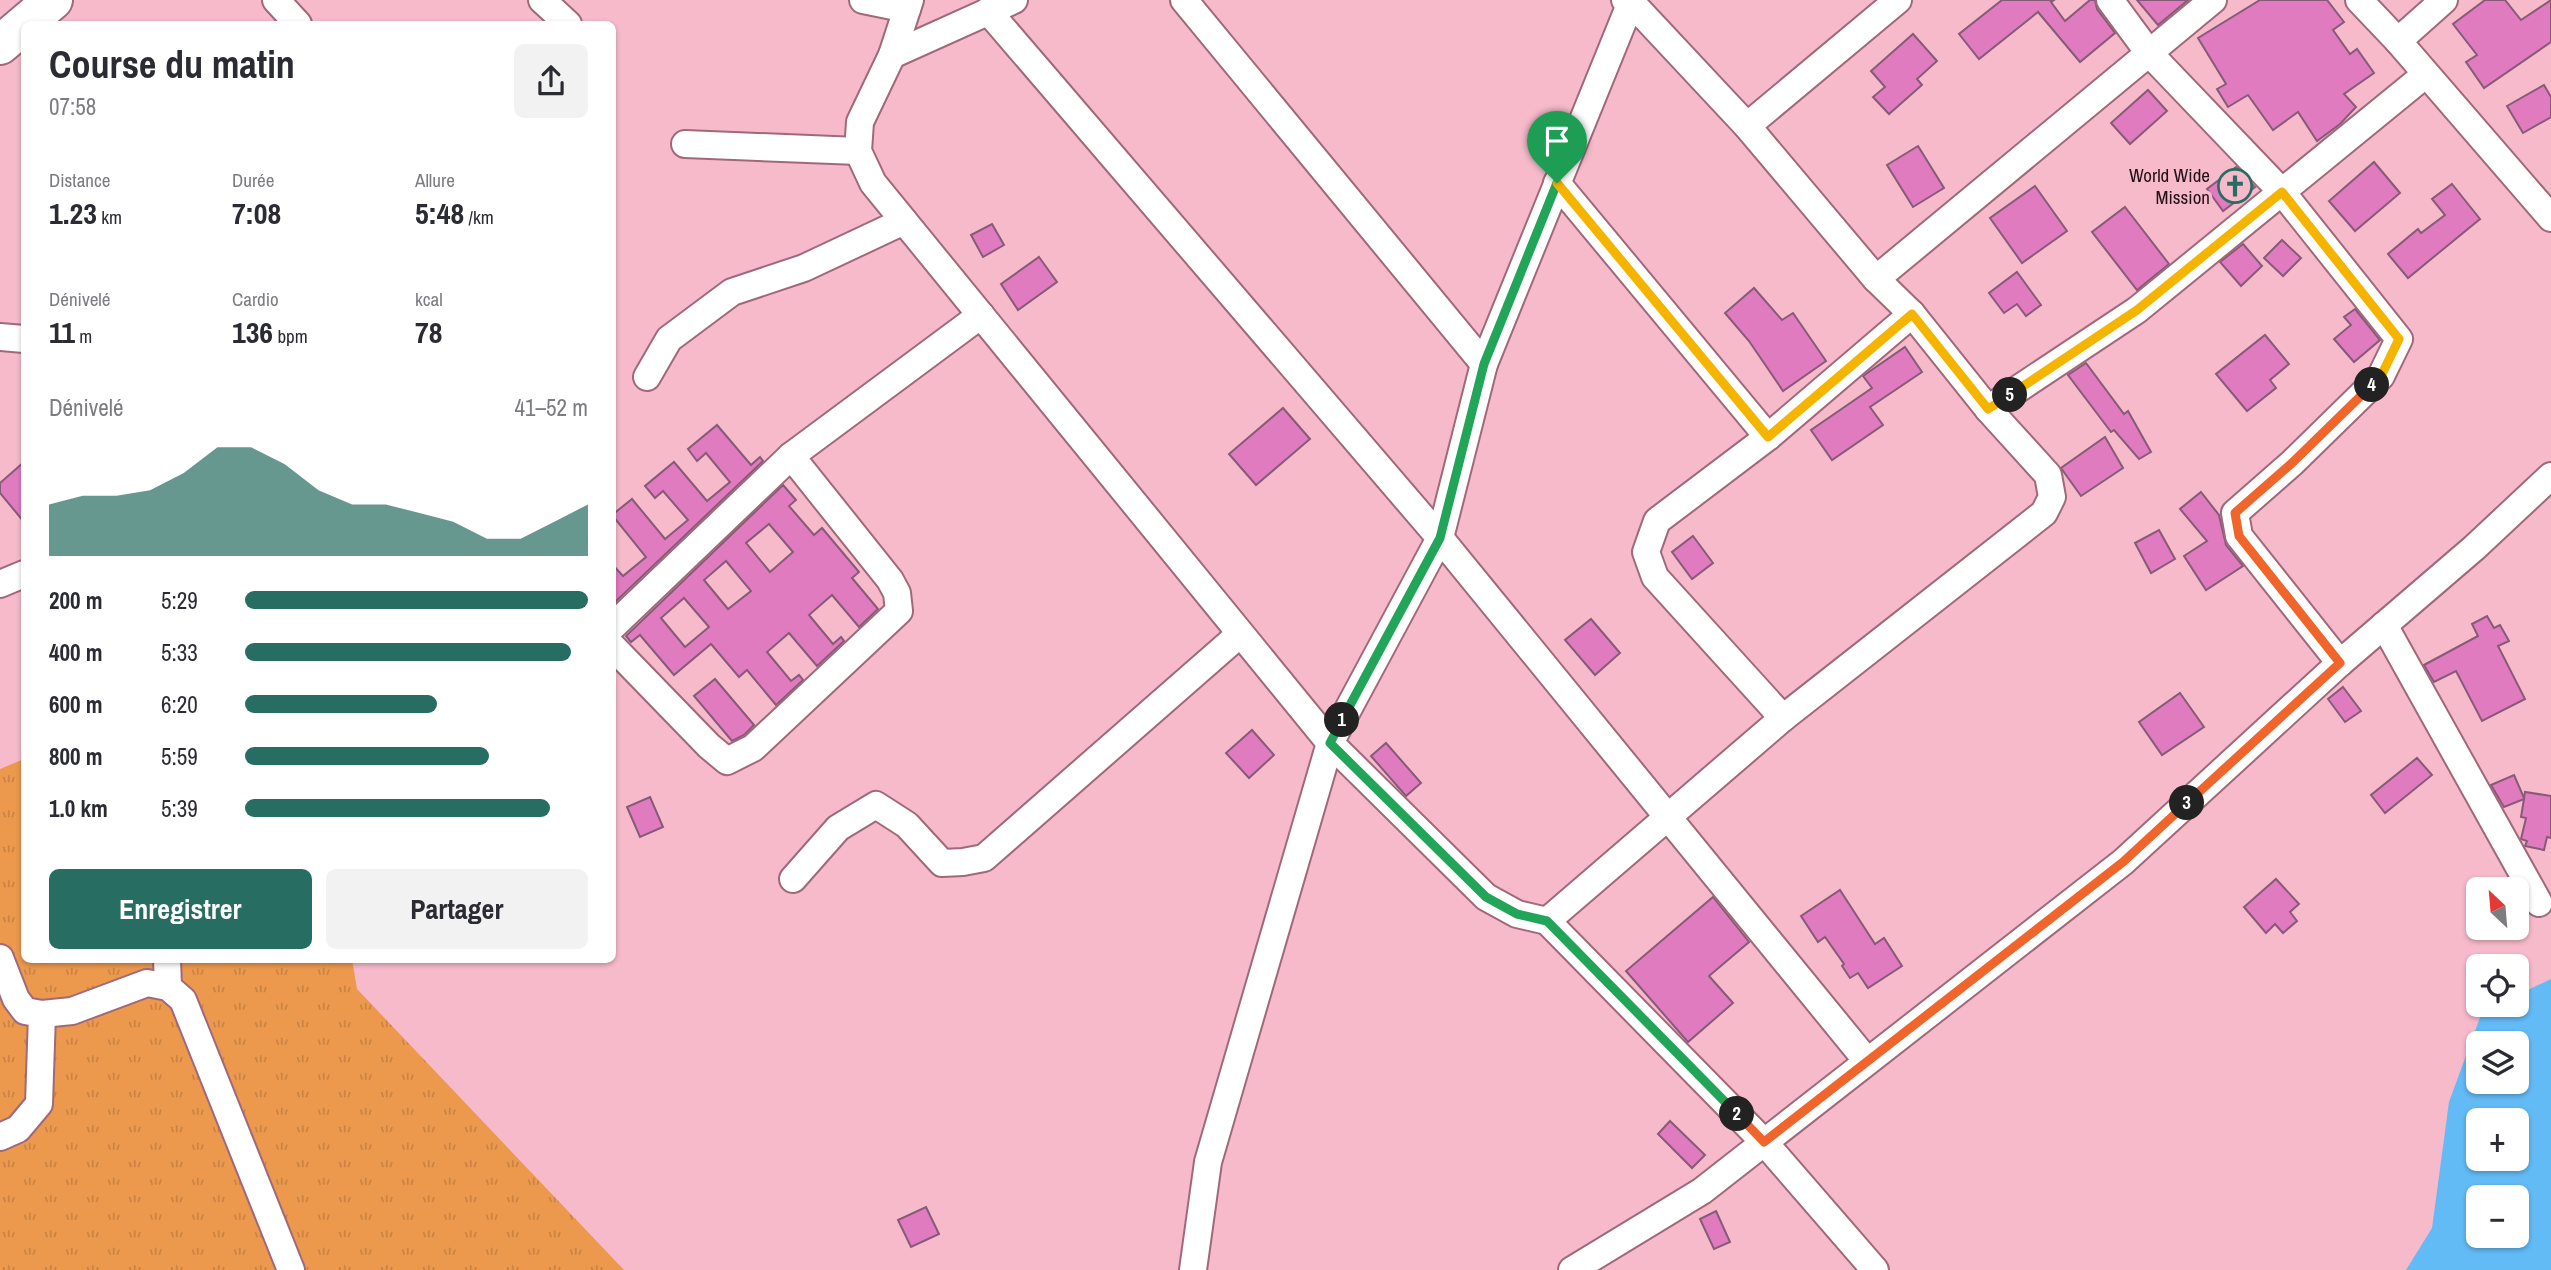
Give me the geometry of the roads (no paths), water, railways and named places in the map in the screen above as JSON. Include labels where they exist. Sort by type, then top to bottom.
[{"type":"highway","points":[[1,41],[21,29]]},
{"type":"street","points":[[276,0],[295,21]]},
{"type":"street","points":[[542,0],[565,21]]},
{"type":"street","points":[[863,0],[908,4],[892,55],[860,122],[858,151],[873,183],[1330,743],[1486,897],[1517,914],[1547,921],[1764,1142],[1874,1270]]},
{"type":"street","points":[[892,55],[1014,0]]},
{"type":"street","points":[[1184,0],[1484,364]]},
{"type":"street","points":[[1747,126],[1898,0]]},
{"type":"street","points":[[2110,0],[2149,53],[2282,192],[2399,339],[2381,376],[2292,463],[2235,513],[2239,536],[2340,663]]},
{"type":"street","points":[[1876,279],[2213,0]]},
{"type":"street","points":[[2359,0],[2398,41],[2551,218]]},
{"type":"street","points":[[2398,41],[2444,0]]},
{"type":"street","points":[[1193,1270],[1208,1162],[1330,743],[1440,538],[1484,364],[1630,1],[1747,126],[1876,279],[1912,314],[1988,409],[2048,475],[2052,497],[2044,513],[1783,719],[1547,921]]},
{"type":"street","points":[[988,11],[1440,538],[1867,1061]]},
{"type":"street","points":[[1988,409],[2137,310],[2425,75]]},
{"type":"street","points":[[685,144],[858,151]]},
{"type":"street","points":[[1557,183],[1768,437]]},
{"type":"street","points":[[647,377],[669,339],[732,292],[804,268],[904,221]]},
{"type":"street","points":[[1783,719],[1655,577],[1646,552],[1657,521],[1768,437],[1912,314]]},
{"type":"street","points":[[616,623],[792,456],[981,315]]},
{"type":"street","points":[[0,337],[21,339]]},
{"type":"street","points":[[616,650],[709,746],[727,761],[753,748],[899,611],[897,593],[890,580],[792,456]]},
{"type":"street","points":[[1572,1270],[1702,1191],[2123,862],[2340,663],[2474,548],[2551,476]]},
{"type":"street","points":[[0,584],[21,575]]},
{"type":"street","points":[[2384,625],[2539,903]]},
{"type":"street","points":[[793,879],[838,828],[876,805],[907,825],[942,863],[984,858],[1240,634]]},
{"type":"street","points":[[0,958],[16,999],[25,1011],[42,1014],[72,1011],[147,983],[168,987],[183,1000],[292,1270]]},
{"type":"street","points":[[167,963],[168,987]]},
{"type":"street","points":[[0,1137],[18,1129],[39,1104],[42,1014]]},
{"type":"water","points":[[2551,979],[2551,1270],[2406,1270],[2432,1228],[2449,1102],[2466,1056],[2466,1094],[2529,1094],[2529,1031],[2475,1031],[2480,1017],[2529,1017],[2529,989]]},
{"type":"place","name":"World Wide Mission","points":[[2235,186]]}]
